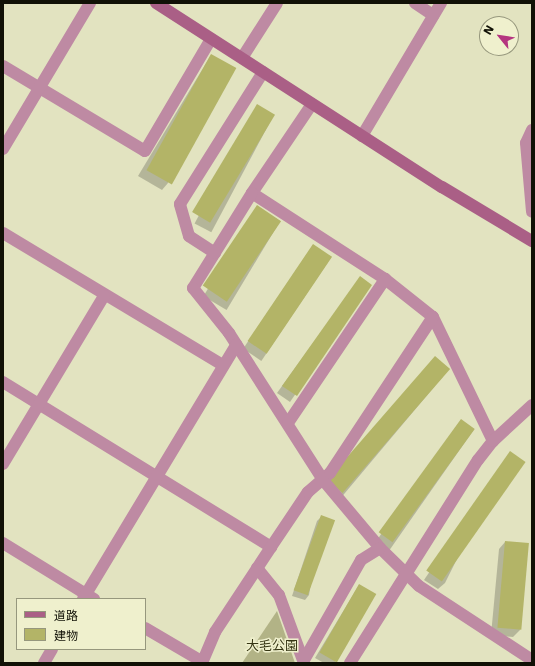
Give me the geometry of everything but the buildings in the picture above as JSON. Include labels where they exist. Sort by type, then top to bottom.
[{"type":"street","points":[[3,149],[90,3]]},
{"type":"street","points":[[156,3],[362,136],[532,241]]},
{"type":"street","points":[[242,58],[277,3]]},
{"type":"street","points":[[415,3],[433,16]]},
{"type":"street","points":[[362,136],[441,3]]},
{"type":"street","points":[[3,66],[145,151],[211,39]]},
{"type":"street","points":[[215,253],[189,236],[180,204],[263,72]]},
{"type":"street","points":[[312,104],[252,193],[193,288],[236,345],[288,423],[323,480],[380,548],[406,575],[532,660]]},
{"type":"street","points":[[532,130],[526,143],[532,212]]},
{"type":"street","points":[[252,193],[385,279],[433,317],[493,441]]},
{"type":"street","points":[[3,233],[104,296],[223,365]]},
{"type":"street","points":[[288,423],[385,279]]},
{"type":"street","points":[[3,464],[104,296]]},
{"type":"street","points":[[146,629],[202,662],[215,632],[270,547],[308,492],[323,480],[433,317]]},
{"type":"street","points":[[3,544],[87,598],[157,476],[236,345]]},
{"type":"street","points":[[3,382],[270,547]]},
{"type":"street","points":[[350,663],[493,441],[532,405]]},
{"type":"street","points":[[304,662],[361,560],[380,548]]},
{"type":"street","points":[[257,568],[279,595],[304,662]]},
{"type":"street","points":[[44,663],[51,650]]},
{"type":"green space","name":"大毛公園","points":[[277,611],[295,663],[242,663]]}]
